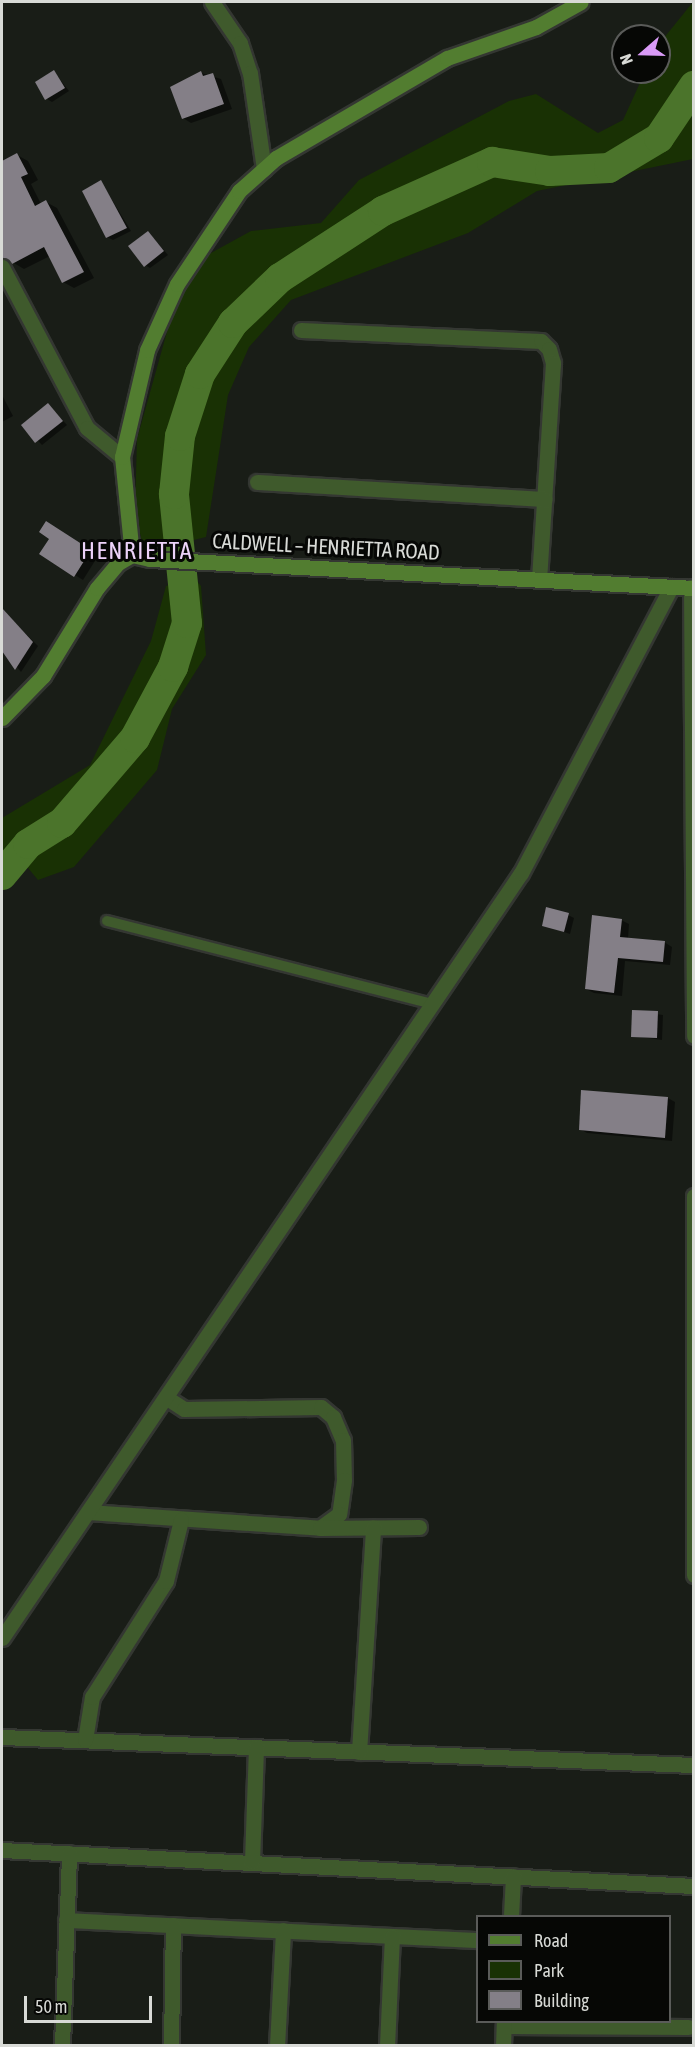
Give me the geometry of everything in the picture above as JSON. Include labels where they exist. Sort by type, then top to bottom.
[{"type":"street","points":[[212,2],[230,24],[247,63],[264,169]]},
{"type":"street","points":[[3,711],[43,676],[97,588],[118,563],[132,555],[122,457],[147,350],[177,284],[239,191],[264,169],[447,58],[536,27],[581,2]]},
{"type":"street","points":[[2,267],[87,428],[122,457]]},
{"type":"street","points":[[301,330],[541,340],[549,349],[553,363],[540,578]]},
{"type":"street","points":[[257,482],[544,499]]},
{"type":"street","name":"CALDWELL – HENRIETTA ROAD","points":[[132,555],[150,559],[540,578],[671,588],[692,587]]},
{"type":"street","points":[[692,587],[693,1036]]},
{"type":"street","points":[[2,1638],[167,1398],[521,873],[671,588]]},
{"type":"street","points":[[693,1196],[693,1575]]},
{"type":"street","points":[[167,1398],[184,1409],[321,1407],[333,1417],[343,1440],[344,1480],[339,1514],[320,1528]]},
{"type":"street","points":[[88,1512],[320,1528],[419,1527]]},
{"type":"street","points":[[86,1740],[92,1697],[166,1581],[181,1520]]},
{"type":"street","points":[[359,1752],[373,1527]]},
{"type":"street","points":[[2,1737],[693,1765]]},
{"type":"street","points":[[252,1862],[256,1747]]},
{"type":"street","points":[[2,1850],[693,1886]]},
{"type":"street","points":[[62,2046],[69,1853]]},
{"type":"street","points":[[511,1915],[513,1876]]},
{"type":"street","points":[[66,1920],[476,1940]]},
{"type":"street","points":[[171,2046],[173,1925]]},
{"type":"street","points":[[277,2046],[283,1930]]},
{"type":"street","points":[[387,2046],[392,1936]]},
{"type":"street","points":[[503,2046],[504,2024],[688,2027]]},
{"type":"lane","points":[[107,921],[433,1004]]},
{"type":"green space","points":[[693,2],[693,159],[537,191],[468,233],[291,300],[249,347],[228,395],[206,537],[169,546],[142,542],[135,511],[137,439],[177,296],[200,259],[251,231],[321,223],[359,180],[509,101],[536,94],[598,133],[623,120],[640,84],[671,84],[671,29]]},
{"type":"green space","points":[[193,576],[201,586],[206,655],[172,709],[157,770],[74,867],[38,880],[13,850],[2,860],[2,818],[90,765],[151,641],[166,586]]},
{"type":"building","points":[[54,70],[65,88],[45,100],[35,82]]},
{"type":"building","points":[[201,71],[203,76],[213,73],[224,104],[182,119],[170,87]]},
{"type":"building","points":[[17,153],[28,174],[21,177],[35,206],[46,200],[84,272],[62,283],[44,247],[12,264],[2,257],[2,161]]},
{"type":"building","points":[[101,180],[127,228],[106,238],[82,191]]},
{"type":"building","points":[[148,231],[164,251],[144,267],[128,246]]},
{"type":"building","points":[[48,403],[63,421],[35,443],[21,425]]},
{"type":"building","points":[[46,521],[91,550],[74,577],[39,554],[49,539],[39,532]]},
{"type":"building","points":[[2,608],[33,642],[15,670],[2,651]]},
{"type":"building","points":[[546,907],[569,913],[564,932],[542,926]]},
{"type":"building","points":[[592,915],[622,919],[620,937],[665,941],[663,962],[618,958],[614,993],[585,989]]},
{"type":"building","points":[[632,1010],[658,1011],[657,1038],[631,1037]]},
{"type":"building","points":[[581,1090],[668,1097],[665,1138],[579,1130]]},
{"type":"waterway","points":[[2,875],[28,844],[62,823],[135,738],[173,667],[187,623],[174,494],[180,436],[200,374],[233,323],[280,278],[383,211],[492,162],[550,171],[609,168],[659,138],[694,86]]},
{"type":"district","name":"HENRIETTA","points":[[137,551]]}]
